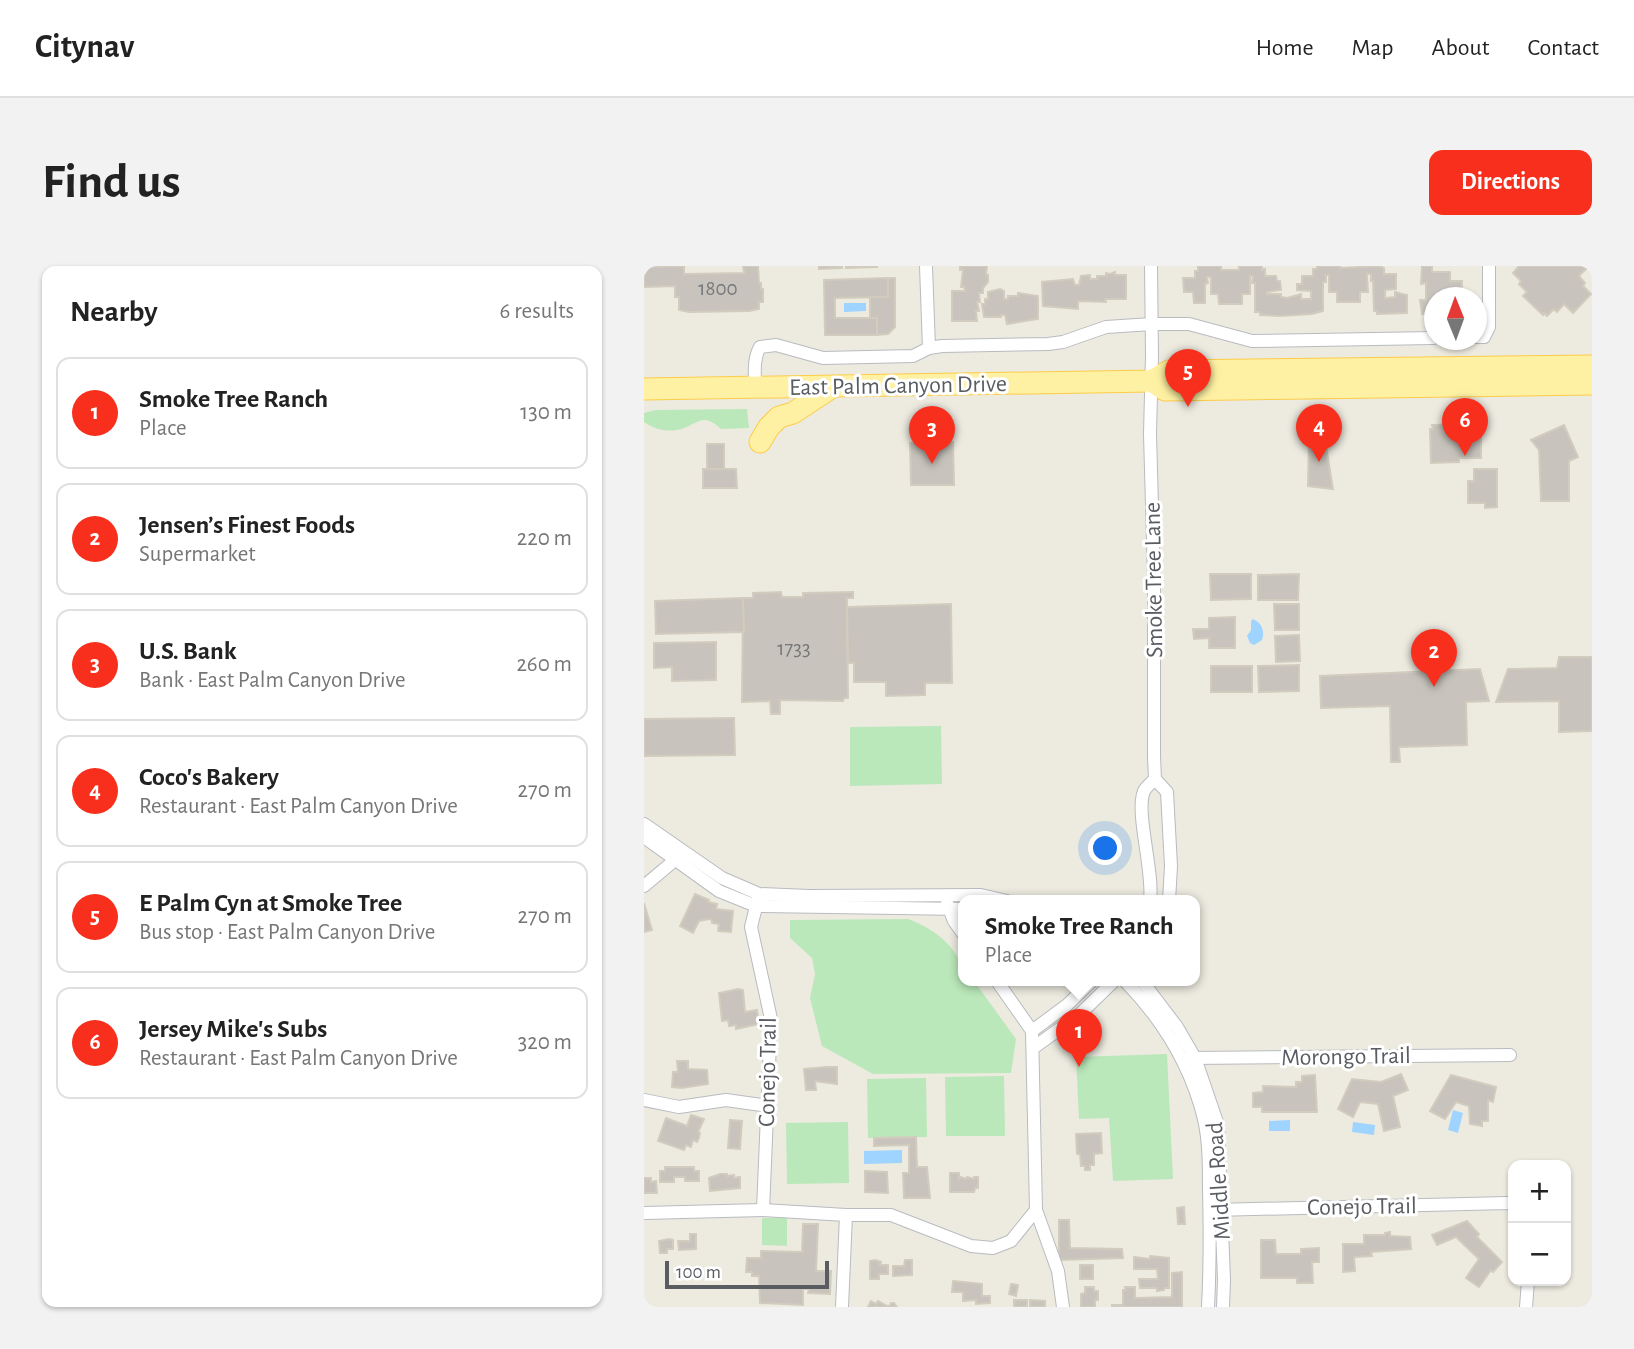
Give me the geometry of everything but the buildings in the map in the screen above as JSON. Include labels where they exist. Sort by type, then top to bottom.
[{"type":"main road","name":"East Palm Canyon Drive","points":[[644,388],[1152,382],[1169,371],[1592,366]]},
{"type":"main road","name":"East Palm Canyon Drive","points":[[1152,382],[1165,390],[1592,384]]},
{"type":"main road","points":[[760,442],[768,427],[779,417],[793,413],[835,386]]},
{"type":"street","points":[[926,266],[929,348]]},
{"type":"street","name":"Smoke Tree Lane","points":[[1151,266],[1150,434],[1155,779],[1144,792],[1142,815],[1152,886],[1151,895]]},
{"type":"street","points":[[1487,329],[1489,266]]},
{"type":"street","points":[[755,387],[755,359],[760,347],[776,345],[823,358],[913,356],[929,348],[1063,342],[1106,327],[1152,324],[1189,324],[1252,341],[1424,338]]},
{"type":"street","name":"Smoke Tree Lane","points":[[1155,779],[1167,792],[1169,895]]},
{"type":"street","points":[[644,824],[719,891],[757,900],[958,908]]},
{"type":"street","points":[[644,837],[680,856]]},
{"type":"street","points":[[1147,848],[1170,846]]},
{"type":"street","points":[[644,886],[680,856]]},
{"type":"street","points":[[941,894],[958,927]]},
{"type":"street","points":[[757,900],[809,896],[981,895]]},
{"type":"street","name":"Conejo Trail","points":[[757,900],[751,927],[771,1018],[763,1210]]},
{"type":"street","points":[[1000,986],[1032,1031],[1036,1210],[1058,1270],[1063,1307]]},
{"type":"street","points":[[1032,1031],[1087,986]]},
{"type":"street","points":[[1033,1048],[1079,1015],[1109,986]]},
{"type":"street","points":[[1130,986],[1146,1002],[1189,1058]]},
{"type":"street","points":[[1146,986],[1177,1027],[1189,1058]]},
{"type":"street","name":"Morongo Trail","points":[[1189,1058],[1510,1055]]},
{"type":"street","name":"Middle Road","points":[[1189,1058],[1204,1120],[1224,1280],[1223,1307]]},
{"type":"street","points":[[644,1100],[679,1107],[726,1100],[768,1106]]},
{"type":"street","name":"Conejo Trail","points":[[1215,1210],[1508,1203]]},
{"type":"street","points":[[644,1213],[763,1210],[891,1215],[971,1246],[993,1248],[1011,1241],[1036,1210]]},
{"type":"street","name":"Middle Road","points":[[1208,1307],[1215,1210]]},
{"type":"street","points":[[842,1307],[846,1215]]},
{"type":"street","points":[[1526,1307],[1528,1286]]},
{"type":"green space","points":[[747,409],[749,428],[721,429],[710,421],[701,420],[681,429],[666,430],[644,422],[644,413],[655,410]]},
{"type":"green space","points":[[941,726],[942,784],[850,786],[850,727]]},
{"type":"green space","points":[[908,919],[938,935],[958,958],[958,986],[978,986],[1016,1039],[1011,1073],[873,1074],[822,1046],[810,998],[815,974],[812,958],[790,938],[790,920]]},
{"type":"green space","points":[[1167,1054],[1173,1179],[1113,1181],[1109,1118],[1079,1119],[1076,1057]]},
{"type":"green space","points":[[1004,1076],[1005,1136],[946,1136],[945,1077]]},
{"type":"green space","points":[[926,1078],[927,1137],[868,1138],[867,1079]]},
{"type":"green space","points":[[848,1122],[849,1183],[787,1184],[786,1123]]},
{"type":"green space","points":[[762,1218],[787,1218],[787,1246],[762,1245]]},
{"type":"water","points":[[844,303],[866,303],[866,311],[844,312]]},
{"type":"water","points":[[1253,619],[1261,625],[1263,633],[1262,640],[1254,645],[1247,636]]},
{"type":"water","points":[[1453,1110],[1463,1113],[1458,1133],[1448,1130]]},
{"type":"water","points":[[1290,1120],[1290,1131],[1269,1131],[1269,1121]]},
{"type":"water","points":[[1353,1122],[1375,1125],[1374,1135],[1352,1132]]},
{"type":"water","points":[[902,1150],[902,1163],[864,1164],[864,1151]]},
{"type":"place","name":"E Palm Cyn at Smoke Tree","points":[[1188,407]]},
{"type":"place","name":"Jersey Mike's Subs","points":[[1465,456]]},
{"type":"place","name":"Coco's Bakery","points":[[1319,462]]},
{"type":"place","name":"U.S. Bank","points":[[932,464]]},
{"type":"place","name":"Jensen’s Finest Foods","points":[[1434,687]]},
{"type":"place","name":"Smoke Tree Ranch","points":[[1079,1067]]}]
